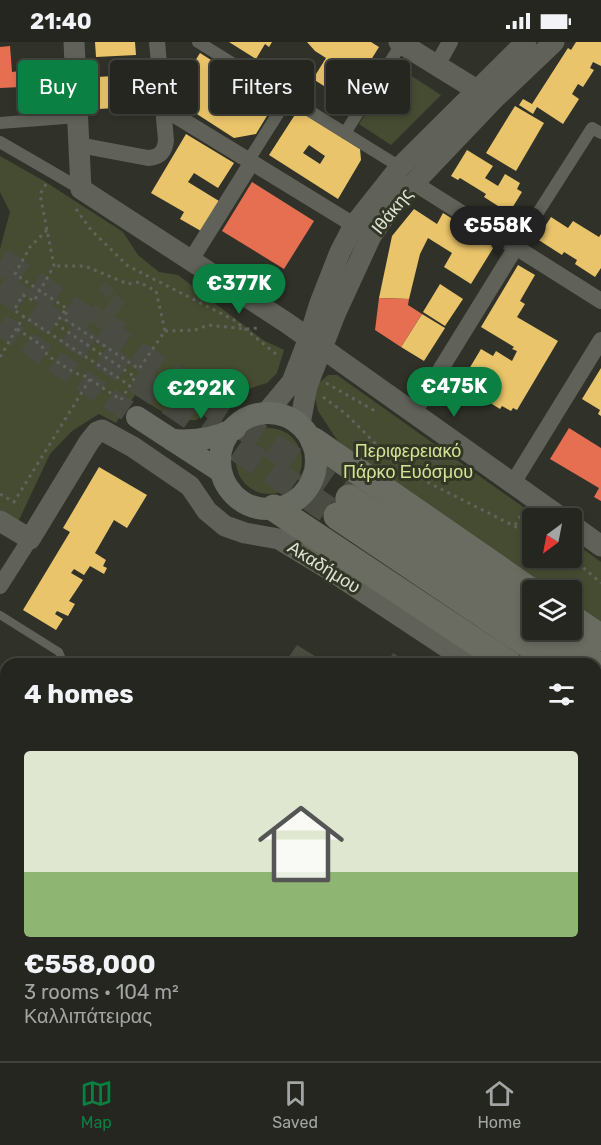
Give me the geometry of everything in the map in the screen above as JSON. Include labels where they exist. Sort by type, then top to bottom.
[{"type":"highway","points":[[307,432],[442,531],[522,585]]},
{"type":"highway","points":[[522,616],[343,507],[522,638]]},
{"type":"highway","points":[[274,508],[500,658]]},
{"type":"highway","points":[[582,625],[601,638]]},
{"type":"highway","points":[[524,640],[549,658]]},
{"type":"highway","points":[[559,640],[585,658]]},
{"type":"main road","name":"Ιθάκης","points":[[172,440],[189,442],[219,436],[235,429],[253,416],[267,412]]},
{"type":"main road","points":[[267,412],[281,413],[307,432]]},
{"type":"main road","points":[[137,417],[220,471]]},
{"type":"main road","points":[[235,429],[221,450],[220,471],[224,484],[235,498],[255,507],[274,508]]},
{"type":"main road","name":"Ιθάκης","points":[[274,508],[295,500],[309,485],[316,468],[317,451],[307,432]]},
{"type":"street","points":[[74,42],[79,146],[77,198]]},
{"type":"street","points":[[157,42],[159,60]]},
{"type":"street","points":[[198,42],[227,60]]},
{"type":"street","points":[[436,65],[450,42]]},
{"type":"street","name":"Ιθάκης","points":[[267,412],[292,382],[336,312],[371,236],[526,42]]},
{"type":"street","name":"Ιθάκης","points":[[307,432],[303,398],[316,343],[320,303],[354,225],[400,167],[485,95],[554,42]]},
{"type":"street","points":[[345,133],[400,43],[485,95]]},
{"type":"street","points":[[79,146],[148,158],[156,157],[163,151],[166,140],[164,114]]},
{"type":"street","points":[[173,114],[354,225]]},
{"type":"street","points":[[191,260],[252,162],[252,155],[278,114]]},
{"type":"street","points":[[314,114],[400,167]]},
{"type":"street","points":[[0,123],[78,117]]},
{"type":"street","points":[[413,414],[516,247],[596,130]]},
{"type":"street","points":[[0,142],[54,173],[77,198],[191,260],[316,343],[548,508]]},
{"type":"street","points":[[414,183],[601,301]]},
{"type":"street","points":[[513,483],[601,340]]},
{"type":"street","name":"Ακαδήμου","points":[[30,539],[89,442],[97,432],[102,430],[190,486],[207,511],[225,526],[245,533],[279,539],[463,658]]},
{"type":"street","points":[[0,521],[30,539],[0,586]]},
{"type":"street","points":[[582,532],[601,546]]},
{"type":"lane","points":[[0,615],[59,652],[62,658]]},
{"type":"path","points":[[54,173],[40,194],[54,266],[34,301],[23,295],[14,310],[129,386]]},
{"type":"path","points":[[77,198],[91,230],[128,266],[234,320],[276,354]]},
{"type":"path","points":[[47,230],[30,247],[15,274],[66,308]]},
{"type":"path","points":[[54,266],[85,266],[128,284],[139,282],[156,291],[165,331],[139,369],[66,320],[66,308]]},
{"type":"path","points":[[17,328],[41,345],[48,356],[75,373],[90,379],[120,400],[135,377],[56,324],[66,308]]},
{"type":"path","points":[[0,357],[24,316]]},
{"type":"path","points":[[165,331],[195,330],[208,325],[261,328]]},
{"type":"path","points":[[0,494],[14,502],[90,379]]},
{"type":"path","points":[[316,392],[346,414],[381,449],[429,483],[522,530]]},
{"type":"path","points":[[582,567],[601,583]]},
{"type":"green space","points":[[410,75],[441,95],[391,145],[359,124],[365,114],[410,114]]},
{"type":"green space","points":[[0,156],[44,181],[123,232],[138,255],[159,272],[178,275],[263,340],[284,350],[277,373],[267,383],[232,394],[196,420],[176,420],[135,395],[116,423],[99,414],[72,431],[50,454],[18,522],[0,511],[0,249],[10,212],[0,192]]},
{"type":"green space","name":"Περιφερειακό Πάρκο Ευόσμου","points":[[328,375],[337,375],[524,508],[522,508],[522,568],[582,568],[582,548],[601,562],[601,627],[582,613],[582,580],[532,580],[386,481],[337,440],[318,411],[313,388]]},
{"type":"green space","points":[[269,428],[281,431],[292,438],[299,449],[302,461],[299,473],[292,484],[281,491],[269,494],[257,491],[246,484],[239,473],[236,461],[239,449],[246,438],[257,431]]},
{"type":"building: Homes","points":[[95,42],[135,42],[136,55],[96,57]]},
{"type":"building: Homes","points":[[229,42],[272,42],[269,47],[265,44],[256,59]]},
{"type":"building: Homes","points":[[307,42],[371,42],[379,47],[371,60],[326,60],[326,87],[314,80],[326,58]]},
{"type":"building: Homes","points":[[576,42],[601,42],[601,66],[593,62],[590,68],[594,70],[583,87],[578,84],[572,94],[579,99],[563,124],[537,107],[533,114],[519,105],[523,99],[532,104],[568,48],[571,50]]},
{"type":"building: Homes","points":[[200,53],[211,60],[210,114],[268,114],[256,134],[234,138],[197,114],[198,60],[196,60]]},
{"type":"building: Homes","points":[[110,76],[110,108],[99,109],[98,77]]},
{"type":"building: Homes","points":[[515,106],[544,123],[516,171],[486,153]]},
{"type":"building: Homes","points":[[295,114],[304,114],[360,149],[361,160],[338,199],[269,155]],"holes":[[[309,145],[325,156],[320,164],[303,153]]]},
{"type":"building: Homes","points":[[186,134],[234,163],[218,188],[194,173],[188,182],[219,201],[201,231],[180,219],[184,212],[151,193]]},
{"type":"building: Homes","points":[[467,150],[493,166],[485,178],[498,186],[505,174],[520,183],[517,189],[522,192],[509,213],[484,197],[486,194],[460,178],[458,180],[451,176]]},
{"type":"building: Homes","points":[[414,209],[437,224],[443,213],[495,245],[471,284],[444,267],[452,253],[428,238],[420,254],[409,299],[379,298],[392,236]]},
{"type":"building: Homes","points":[[551,217],[568,228],[573,221],[599,237],[601,234],[601,268],[595,277],[575,264],[577,260],[564,252],[562,255],[537,239]]},
{"type":"building: Homes","points":[[518,265],[535,275],[520,301],[525,304],[517,317],[558,341],[517,410],[513,408],[511,411],[502,406],[500,409],[460,384],[481,349],[493,356],[496,351],[512,361],[517,351],[481,327]]},
{"type":"building: Homes","points":[[440,284],[463,299],[445,326],[423,312]]},
{"type":"building: Homes","points":[[422,314],[445,328],[424,361],[401,347]]},
{"type":"building: Homes","points":[[601,368],[601,416],[598,414],[600,410],[582,399]]},
{"type":"building: Homes","points":[[99,467],[147,495],[127,528],[114,520],[95,553],[106,560],[103,566],[107,568],[104,574],[90,566],[84,575],[74,569],[71,573],[83,580],[69,601],[75,604],[68,616],[57,611],[55,614],[63,619],[56,630],[23,610],[70,532],[63,528]]},
{"type":"building: Shops","points":[[10,46],[12,72],[18,71],[18,87],[0,88],[0,47]]},
{"type":"building: Shops","points":[[252,182],[314,221],[284,269],[222,231]]},
{"type":"building: Shops","points":[[379,298],[409,299],[408,305],[422,314],[401,347],[375,330]]},
{"type":"building: Shops","points":[[569,428],[601,448],[601,501],[594,497],[599,488],[550,459]]},
{"type":"building: Other","points":[[105,282],[115,289],[108,298],[98,291]]},
{"type":"building: Other","points":[[114,294],[125,301],[115,316],[127,324],[117,339],[85,319],[95,304],[104,310]]},
{"type":"building: Other","points":[[423,444],[444,458],[437,467],[417,454]]},
{"type":"building: Other","points":[[297,645],[318,658],[288,658]]},
{"type":"building: Other","points":[[393,653],[401,658],[390,658]]},
{"type":"tunnel","points":[[0,261],[349,498]]},
{"type":"tunnel","points":[[0,286],[337,516]]},
{"type":"tunnel","points":[[0,324],[137,417]]}]
